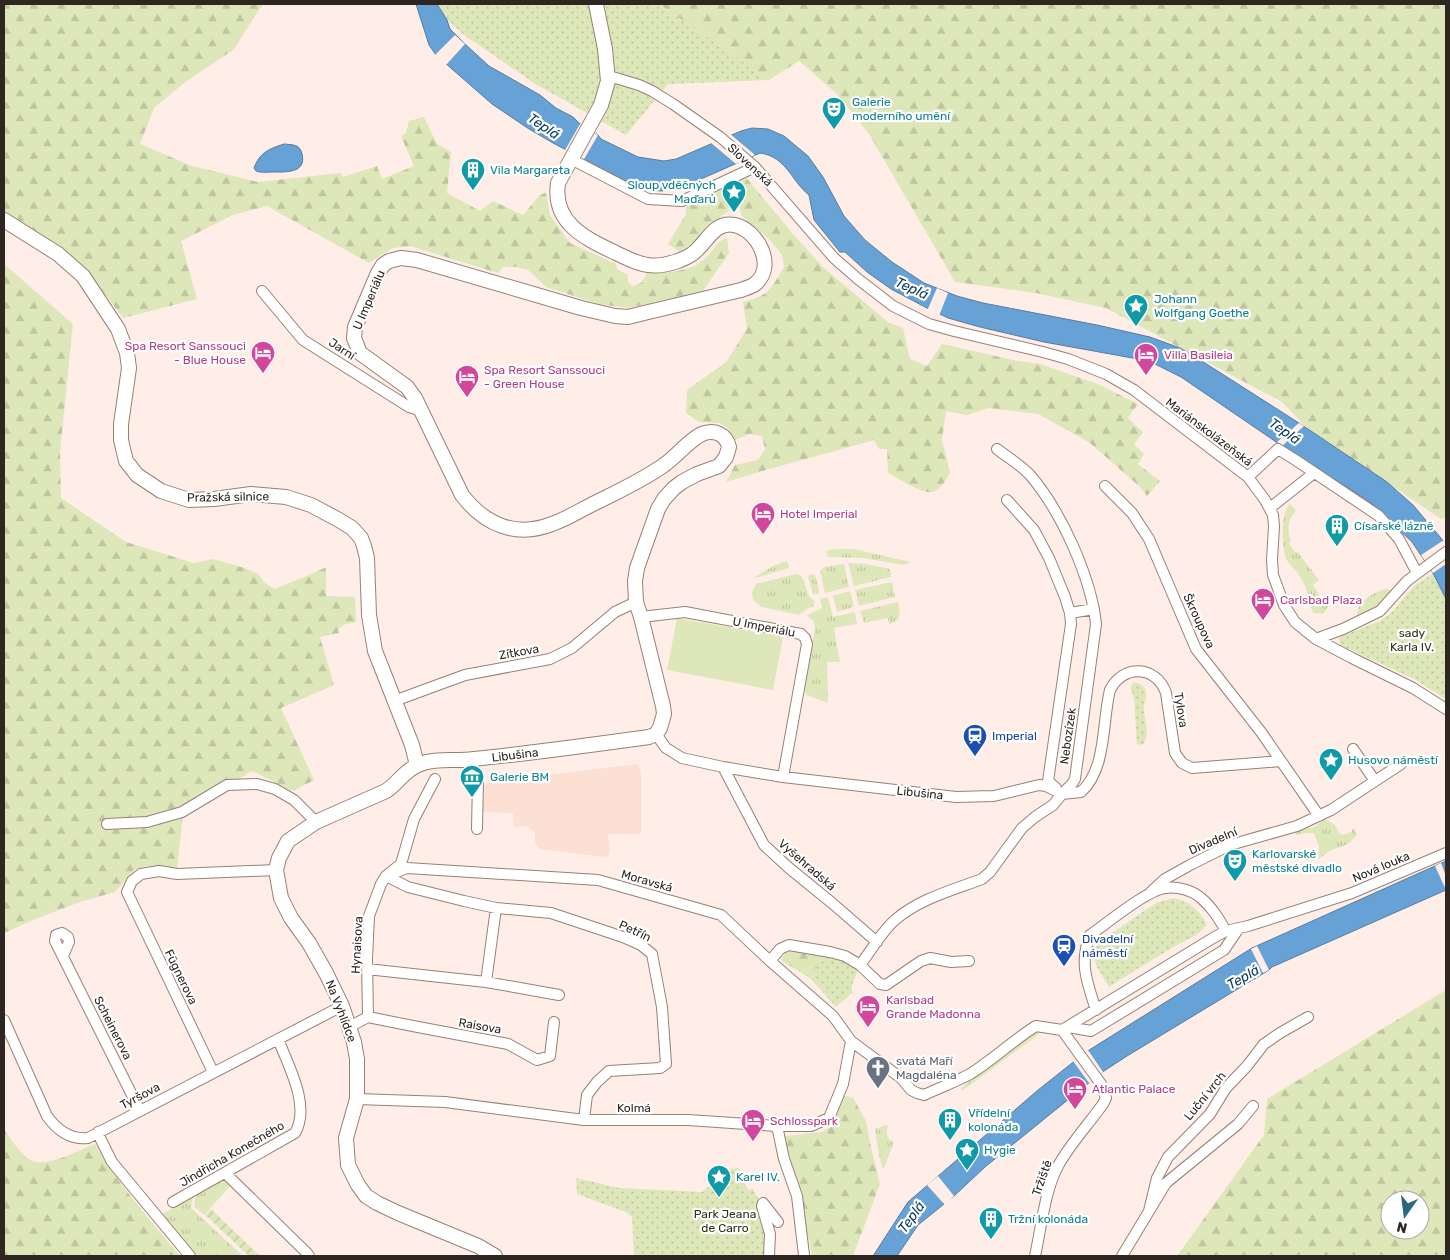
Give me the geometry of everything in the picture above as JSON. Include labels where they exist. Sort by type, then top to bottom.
[{"type":"street","points":[[596,4],[609,76]]},
{"type":"street","name":"U Imperiálu","points":[[609,76],[604,96],[558,184],[557,190],[562,213],[587,240],[642,264],[658,266],[674,262],[692,254],[713,232],[725,225],[744,228],[752,233],[763,253],[764,262],[761,275],[754,284],[741,290],[644,313],[615,316],[581,308],[409,258],[401,258],[389,261],[381,268],[354,333],[355,343],[360,353],[407,387],[422,411],[462,495],[469,505],[493,523],[522,530],[533,530],[553,524],[636,482],[664,465],[700,435],[715,432],[724,437],[729,447],[724,462],[682,482],[669,493],[658,509],[637,568],[635,581],[636,602],[663,706],[662,722],[656,734]]},
{"type":"street","name":"Slovenská","points":[[609,76],[640,85],[652,91],[720,137],[755,167],[834,258],[892,306],[929,324]]},
{"type":"street","points":[[572,157],[648,199],[682,201],[755,167]]},
{"type":"street","name":"Pražská silnice","points":[[4,220],[58,254],[83,276],[118,330],[127,352],[129,368],[121,424],[121,440],[126,461],[137,475],[161,491],[189,500],[251,494],[286,497],[311,505],[339,520],[352,528],[361,538],[367,558],[369,615],[376,651],[412,745],[417,765]]},
{"type":"street","name":"Jarní","points":[[262,291],[303,340],[409,407],[422,411]]},
{"type":"street","name":"Mariánskolázeňská","points":[[929,324],[1068,360],[1106,374],[1134,390],[1248,477],[1270,508],[1274,526],[1273,575],[1284,605],[1295,622],[1316,639],[1414,688],[1446,709]]},
{"type":"street","name":"Nebozízek","points":[[997,449],[1029,474],[1051,505],[1066,530],[1086,580],[1094,609],[1096,624],[1075,779],[1062,794],[1048,781],[1071,624],[1070,613],[1052,566],[1034,530],[1007,500]]},
{"type":"street","points":[[1248,477],[1278,449],[1379,516],[1399,540],[1417,573]]},
{"type":"street","points":[[1270,508],[1314,473]]},
{"type":"street","name":"Škroupova","points":[[1105,486],[1132,513],[1145,532],[1196,649],[1261,732],[1281,761]]},
{"type":"street","points":[[1316,639],[1343,629],[1380,611],[1407,581],[1427,564],[1446,552]]},
{"type":"street","name":"Zítkova","points":[[394,702],[465,674],[550,659],[572,648],[615,612],[636,602]]},
{"type":"street","points":[[1070,613],[1094,609]]},
{"type":"street","name":"U Imperiálu","points":[[641,617],[685,612],[801,634],[805,638],[806,644],[782,777]]},
{"type":"street","name":"Tylova","points":[[1062,794],[1081,792],[1090,782],[1098,763],[1110,690],[1116,680],[1137,671],[1153,675],[1164,686],[1175,753],[1182,763],[1192,768],[1281,761]]},
{"type":"street","name":"Libušina","points":[[417,765],[431,761],[470,760],[543,752],[649,737],[656,734],[666,748],[682,758],[782,777],[956,797],[994,796],[1039,785],[1046,786],[1062,794]]},
{"type":"street","points":[[1353,749],[1375,781]]},
{"type":"street","points":[[470,760],[478,780],[477,829]]},
{"type":"street","points":[[1281,761],[1319,816],[1339,806],[1401,764]]},
{"type":"street","points":[[276,870],[279,858],[288,841],[316,822],[386,791],[417,765]]},
{"type":"street","name":"Vyšehradská","points":[[723,767],[764,845],[877,942]]},
{"type":"street","name":"Hynaisova","points":[[368,1017],[369,916],[381,884],[386,876],[401,864],[414,819],[435,779]]},
{"type":"street","points":[[107,824],[147,822],[182,812],[227,785],[257,784],[275,789],[294,800],[316,822]]},
{"type":"street","points":[[860,965],[885,930],[895,920],[916,905],[982,879],[990,872],[1022,828],[1053,805],[1062,794]]},
{"type":"street","name":"Divadelní","points":[[1151,892],[1165,879],[1190,864],[1230,845],[1296,826],[1319,816]]},
{"type":"street","name":"Nová louka","points":[[1239,928],[1352,893],[1446,852]]},
{"type":"street","name":"Moravská","points":[[386,876],[407,868],[598,880],[721,915],[833,1016],[851,1041],[901,1078],[911,1090],[924,1095],[969,1074],[1036,1026],[1065,1028]]},
{"type":"street","name":"Fügnerova","points":[[214,1072],[127,892],[132,881],[141,874],[159,871],[177,874],[276,870]]},
{"type":"street","name":"Na Vyhlídce","points":[[276,870],[281,898],[291,918],[326,973],[342,1006],[354,1042],[357,1059],[357,1098],[346,1138],[348,1164],[358,1185],[366,1196],[398,1213],[478,1246],[495,1256]]},
{"type":"street","name":"Petřín","points":[[386,876],[408,887],[464,901],[496,908],[551,913],[641,944],[652,954],[662,1007],[666,1064],[660,1068],[609,1071],[587,1095],[584,1120]]},
{"type":"street","points":[[1096,1010],[1085,971],[1084,958],[1090,935],[1151,892],[1164,888],[1178,888],[1192,892],[1212,908],[1226,931]]},
{"type":"street","points":[[486,982],[496,908]]},
{"type":"street","points":[[1065,1028],[1213,938],[1226,931],[1239,928]]},
{"type":"street","points":[[1065,1028],[1091,1031],[1224,950],[1239,928]]},
{"type":"street","points":[[770,961],[780,949],[789,945],[837,954],[845,956],[860,965],[880,984],[886,985],[921,961],[930,958],[951,962],[969,961]]},
{"type":"street","name":"Scheinerova","points":[[63,956],[140,1111]]},
{"type":"street","points":[[367,969],[486,982],[559,995]]},
{"type":"street","name":"Tyršova","points":[[4,1020],[47,1116],[54,1126],[68,1135],[82,1139],[88,1138],[342,1006]]},
{"type":"street","points":[[349,1027],[368,1017]]},
{"type":"street","name":"Raisova","points":[[368,1017],[508,1044],[537,1060],[550,1056],[554,1022]]},
{"type":"street","name":"Luční vrch","points":[[1149,1211],[1157,1178],[1168,1157],[1210,1114],[1226,1088],[1247,1066],[1264,1044],[1308,1017]]},
{"type":"street","name":"Tržiště","points":[[1035,1256],[1043,1213],[1057,1167],[1106,1098],[1097,1077],[1077,1051],[1065,1028]]},
{"type":"street","name":"Jindřicha Konečného","points":[[173,1202],[295,1133],[298,1127],[301,1107],[300,1096],[278,1039]]},
{"type":"street","name":"Kolmá","points":[[357,1098],[445,1102],[584,1120],[688,1120],[776,1126],[811,1126],[829,1118],[843,1084],[851,1041]]},
{"type":"street","points":[[1122,1256],[1166,1183],[1238,1124],[1253,1106]]},
{"type":"street","points":[[776,1126],[784,1159],[797,1196],[804,1255]]},
{"type":"street","points":[[98,1132],[112,1162],[190,1256]]},
{"type":"street","points":[[225,1173],[309,1256]]},
{"type":"street","points":[[769,1256],[770,1234],[762,1206],[763,1203],[778,1222]]},
{"type":"shaded area","points":[[638,764],[641,772],[641,834],[608,834],[610,851],[609,855],[604,857],[540,849],[535,843],[535,832],[527,826],[514,827],[513,813],[480,812],[481,788],[489,782]]},
{"type":"green space","points":[[4,4],[263,4],[233,50],[184,83],[154,108],[140,144],[192,166],[258,182],[341,173],[343,177],[377,166],[382,179],[414,166],[401,136],[406,133],[409,121],[424,117],[437,144],[451,152],[447,193],[480,211],[493,201],[523,215],[539,196],[546,192],[550,215],[570,243],[616,264],[617,269],[628,275],[628,282],[633,286],[641,283],[647,273],[673,272],[698,264],[723,239],[727,238],[729,253],[703,291],[628,308],[599,304],[546,287],[528,270],[517,267],[503,267],[498,273],[410,246],[393,248],[369,263],[267,206],[233,215],[181,241],[197,299],[123,318],[87,270],[58,246],[4,213]]},
{"type":"green space","points":[[437,4],[659,4],[769,80],[668,84],[626,135],[537,85],[464,35],[447,20]]},
{"type":"green space","points":[[659,4],[1446,4],[1446,518],[1441,519],[1307,428],[1282,402],[1106,308],[1036,293],[955,282],[869,134],[837,94],[799,61],[769,80]]},
{"type":"green space","points":[[744,175],[824,268],[888,322],[903,328],[910,359],[927,366],[942,344],[1040,364],[1098,384],[1138,404],[1128,418],[1143,432],[1134,444],[1144,454],[1138,464],[1160,481],[1147,496],[1140,487],[1090,443],[1038,414],[989,408],[967,415],[946,411],[942,440],[950,472],[946,480],[935,491],[918,489],[888,473],[887,449],[879,449],[874,440],[726,482],[735,465],[758,460],[765,449],[762,436],[750,434],[735,440],[728,428],[719,423],[699,422],[686,413],[687,390],[726,362],[747,329],[743,302],[759,297],[772,286],[784,267],[782,255],[769,239],[741,215],[739,202],[733,196],[729,203],[729,211],[717,219],[703,235],[680,252],[668,244],[686,214],[686,203]]},
{"type":"green space","points":[[4,264],[73,324],[60,452],[61,498],[126,542],[194,563],[213,559],[245,568],[258,574],[265,583],[275,589],[326,567],[326,596],[355,597],[356,622],[346,624],[338,629],[339,633],[320,637],[334,685],[281,708],[314,780],[293,791],[252,771],[183,814],[177,869],[146,866],[134,870],[115,892],[80,902],[4,933]]},
{"type":"green space","points":[[1290,504],[1296,511],[1289,522],[1288,530],[1291,542],[1289,544],[1295,552],[1297,551],[1319,580],[1313,585],[1329,606],[1323,614],[1314,613],[1304,583],[1286,559],[1283,522]]},
{"type":"green space","points":[[854,549],[911,562],[903,565],[863,558],[828,557],[826,551]]},
{"type":"green space","points":[[786,561],[789,568],[752,579],[773,566]]},
{"type":"green space","points":[[848,563],[866,564],[890,569],[891,577],[854,586]]},
{"type":"green space","points":[[844,564],[849,587],[825,593],[820,571],[824,567]]},
{"type":"green space","name":"sady Karla IV.","points":[[1433,573],[1446,599],[1446,699],[1416,680],[1340,645],[1339,639],[1341,636],[1380,621],[1392,612],[1414,586]]},
{"type":"green space","points":[[796,574],[800,575],[804,581],[809,595],[814,601],[814,606],[799,615],[762,607],[753,600],[752,592],[756,584]]},
{"type":"green space","points":[[810,574],[815,575],[818,594],[813,594],[808,577]]},
{"type":"green space","points":[[892,582],[895,597],[859,606],[855,590]]},
{"type":"green space","points":[[1387,589],[1392,591],[1379,604],[1357,617],[1359,607],[1367,598]]},
{"type":"green space","points":[[850,591],[854,607],[837,612],[833,596]]},
{"type":"green space","points":[[828,597],[833,617],[855,612],[857,624],[834,628],[840,662],[827,662],[828,703],[807,695],[804,688],[815,628],[813,620],[806,616],[820,609],[822,607],[820,599]]},
{"type":"green space","points":[[898,602],[900,616],[897,621],[889,625],[888,618],[864,623],[860,611]]},
{"type":"green space","points":[[677,618],[783,637],[773,690],[667,670]]},
{"type":"green space","points":[[1134,682],[1145,688],[1146,694],[1144,712],[1147,732],[1142,745],[1137,744],[1134,699],[1131,690]]},
{"type":"green space","points":[[1325,819],[1335,825],[1342,835],[1352,832],[1354,828],[1357,835],[1348,844],[1329,851],[1319,859],[1319,847],[1314,833],[1296,835],[1295,829],[1313,828]]},
{"type":"green space","points":[[1174,898],[1184,901],[1197,910],[1207,924],[1197,934],[1109,987],[1096,965],[1094,953],[1100,941],[1156,903]]},
{"type":"green space","points":[[796,949],[822,954],[811,979],[782,961],[782,957],[785,954]]},
{"type":"green space","points":[[822,954],[841,958],[859,967],[852,985],[852,993],[836,1007],[811,979]]},
{"type":"green space","points":[[1446,990],[1446,1256],[1177,1256],[1264,1135],[1267,1099]]},
{"type":"green space","points":[[1036,1031],[1039,1034],[962,1091],[961,1088],[1027,1035]]},
{"type":"green space","points":[[844,1096],[853,1098],[866,1121],[880,1184],[853,1256],[812,1255],[799,1193],[784,1140],[785,1136],[822,1132],[833,1124]]},
{"type":"green space","points":[[888,1126],[888,1138],[894,1142],[883,1170],[875,1129]]},
{"type":"green space","points":[[4,1129],[22,1153],[35,1162],[52,1161],[62,1158],[95,1144],[124,1188],[180,1256],[4,1256]]},
{"type":"green space","name":"Park Jeana de Carro","points":[[738,1168],[748,1190],[753,1189],[758,1198],[766,1230],[767,1256],[634,1256],[632,1217],[626,1212],[577,1194],[576,1178],[619,1188],[702,1192],[712,1184],[720,1181],[721,1170]]},
{"type":"green space","points":[[223,1178],[232,1184],[204,1215],[194,1206],[196,1193]]},
{"type":"green space","points":[[193,1196],[191,1208],[243,1256],[195,1256],[159,1216]]},
{"type":"green space","points":[[211,1209],[260,1256],[249,1256],[205,1215]]},
{"type":"water","name":"Teplá","points":[[416,4],[437,4],[450,29],[489,66],[540,95],[601,139],[638,157],[664,161],[676,159],[741,131],[752,128],[768,129],[784,136],[808,156],[823,177],[844,216],[865,240],[892,262],[924,283],[957,296],[983,303],[1150,337],[1180,348],[1194,356],[1387,482],[1413,505],[1446,544],[1446,599],[1433,573],[1412,542],[1370,502],[1282,446],[1181,377],[1149,361],[1044,342],[948,318],[891,289],[867,272],[845,252],[840,252],[814,220],[809,195],[783,164],[769,155],[760,153],[692,183],[662,191],[648,190],[633,185],[553,143],[492,104],[436,55],[429,45]]},
{"type":"water","points":[[284,144],[300,148],[303,161],[298,168],[282,172],[256,171],[254,168],[262,155]]},
{"type":"water","name":"Teplá","points":[[1446,861],[1446,890],[1272,967],[1127,1056],[1101,1073],[985,1167],[954,1196],[918,1225],[897,1256],[873,1256],[908,1202],[1038,1090],[1086,1052],[1252,948]]},
{"type":"pier","points":[[455,35],[465,44],[446,65],[434,56]]},
{"type":"pier","points":[[580,124],[598,135],[583,161],[565,150]]},
{"type":"pier","points":[[729,133],[755,155],[736,164],[710,142]]},
{"type":"pier","points":[[937,288],[948,293],[939,316],[927,311]]},
{"type":"pier","points":[[1299,423],[1304,426],[1282,446],[1277,442]]},
{"type":"pier","points":[[1444,540],[1446,544],[1446,564],[1433,573],[1421,555]]},
{"type":"pier","points":[[1441,863],[1446,876],[1446,890],[1435,866]]},
{"type":"pier","points":[[1257,946],[1269,970],[1263,973],[1251,949]]},
{"type":"pier","points":[[1088,1050],[1103,1072],[1089,1083],[1073,1061]]},
{"type":"pier","points":[[938,1176],[954,1196],[945,1205],[927,1185]]},
{"type":"place","name":"Galerie moderního umění","points":[[834,130]]},
{"type":"place","name":"Vila Margareta","points":[[473,191]]},
{"type":"place","name":"Sloup vděčných Maďarů","points":[[734,213]]},
{"type":"place","name":"Johann Wolfgang Goethe","points":[[1136,327]]},
{"type":"place","name":"Spa Resort Sanssouci - Blue House","points":[[263,374]]},
{"type":"place","name":"Villa Basileia","points":[[1146,376]]},
{"type":"place","name":"Spa Resort Sanssouci - Green House","points":[[467,398]]},
{"type":"place","name":"Hotel Imperial","points":[[763,535]]},
{"type":"place","name":"Císařské lázně","points":[[1337,547]]},
{"type":"place","name":"Carlsbad Plaza","points":[[1263,621]]},
{"type":"place","name":"Imperial","points":[[975,757]]},
{"type":"place","name":"Husovo náměstí","points":[[1331,781]]},
{"type":"place","name":"Galerie BM","points":[[472,798]]},
{"type":"place","name":"Karlovarské městské divadlo","points":[[1235,882]]},
{"type":"place","name":"Divadelní náměstí","points":[[1064,967]]},
{"type":"place","name":"Karlsbad Grande Madonna","points":[[868,1028]]},
{"type":"place","name":"svatá Maří Magdaléna","points":[[878,1089]]},
{"type":"place","name":"Atlantic Palace","points":[[1075,1110]]},
{"type":"place","name":"Vřídelní kolonáda","points":[[950,1141]]},
{"type":"place","name":"Schlosspark","points":[[753,1142]]},
{"type":"place","name":"Hygie","points":[[967,1171]]},
{"type":"place","name":"Karel IV.","points":[[719,1198]]},
{"type":"place","name":"Tržní kolonáda","points":[[991,1240]]}]
